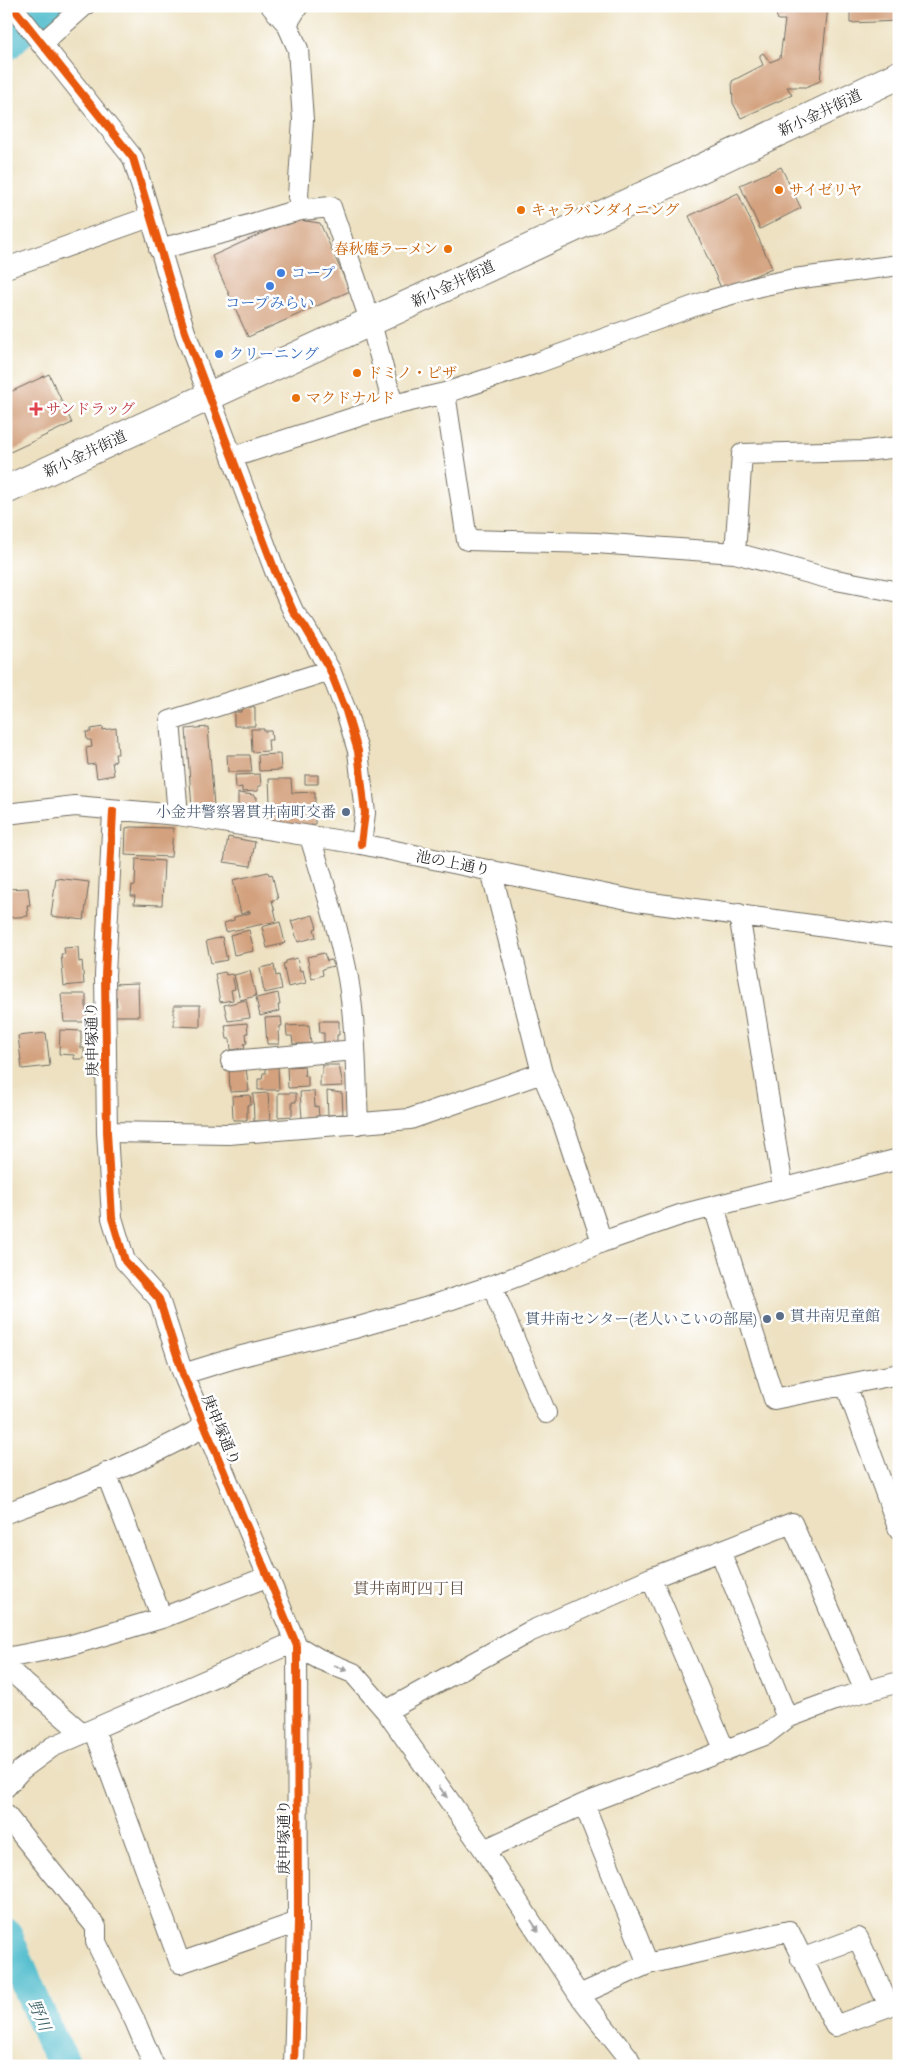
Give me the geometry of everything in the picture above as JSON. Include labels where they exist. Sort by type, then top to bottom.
[{"type":"main road","name":"新小金井街道","points":[[6,490],[371,323],[899,75]]},
{"type":"street","points":[[12,6],[40,44],[133,158],[185,332],[211,396],[282,587],[294,613],[305,627],[330,670],[346,711],[358,751],[365,813],[362,844]]},
{"type":"street","points":[[40,44],[84,6]]},
{"type":"street","points":[[271,6],[286,24],[298,49],[304,120],[298,196],[301,210]]},
{"type":"street","points":[[286,24],[298,6]]},
{"type":"street","points":[[160,249],[301,210],[331,207],[371,323],[393,405]]},
{"type":"street","points":[[6,268],[150,217]]},
{"type":"street","points":[[234,457],[393,405],[445,393],[596,343],[708,301],[760,286],[838,272],[899,265]]},
{"type":"street","points":[[445,393],[467,540],[596,543],[735,553],[831,579],[899,592]]},
{"type":"street","points":[[735,553],[742,454],[865,451],[899,446]]},
{"type":"street","points":[[178,815],[170,721],[330,670]]},
{"type":"street","name":"池の上通り","points":[[6,814],[74,806],[113,811],[178,815],[362,844],[637,901],[899,937]]},
{"type":"street","name":"庚申塚通り","points":[[113,811],[104,975],[107,1132],[112,1218],[125,1261],[158,1298],[183,1374],[204,1427],[298,1646],[298,1922],[294,2066]]},
{"type":"street","points":[[310,837],[324,880],[348,979],[355,1050],[358,1124]]},
{"type":"street","points":[[491,870],[542,1073],[562,1120],[602,1242]]},
{"type":"street","points":[[739,914],[783,1188]]},
{"type":"street","points":[[231,1061],[355,1050]]},
{"type":"street","points":[[107,1132],[229,1134],[410,1119],[542,1073]]},
{"type":"street","points":[[183,1374],[238,1357],[373,1323],[494,1285],[602,1242],[680,1215],[899,1159]]},
{"type":"street","points":[[714,1207],[774,1400],[899,1374]]},
{"type":"street","points":[[494,1285],[498,1301],[546,1413]]},
{"type":"street","points":[[846,1385],[899,1530]]},
{"type":"street","points":[[6,1513],[178,1442],[204,1427]]},
{"type":"street","points":[[106,1473],[162,1618]]},
{"type":"street","points":[[386,1711],[529,1632],[651,1578],[792,1523],[865,1691]]},
{"type":"street","points":[[720,1551],[786,1718]]},
{"type":"street","points":[[6,1658],[68,1646],[162,1618],[269,1576]]},
{"type":"street","points":[[651,1578],[725,1751]]},
{"type":"street","points":[[6,1786],[21,1770],[52,1747],[285,1646],[298,1646],[319,1659],[353,1673],[386,1711],[484,1850],[579,1995],[628,2057],[632,2066]]},
{"type":"street","points":[[6,1667],[88,1731],[180,1963],[298,1922]]},
{"type":"street","points":[[484,1850],[584,1804],[765,1734],[786,1718],[838,1699],[899,1682]]},
{"type":"street","points":[[584,1804],[648,1964]]},
{"type":"street","points":[[6,1815],[96,1927],[96,1942],[136,2021],[154,2066]]},
{"type":"street","points":[[579,1995],[648,1964],[789,1931],[801,1958],[834,2026],[889,2006],[858,1938],[801,1958]]},
{"type":"building","points":[[787,6],[828,6],[820,81],[806,87],[787,87],[792,95],[741,118],[733,103],[732,81],[763,65],[760,55],[763,53],[770,62],[780,58],[785,20],[778,20],[776,14],[787,13]]},
{"type":"building","points":[[850,6],[899,6],[899,21],[850,23]]},
{"type":"building","points":[[781,167],[801,208],[760,229],[740,185]]},
{"type":"building","points":[[738,193],[772,268],[722,290],[689,216]]},
{"type":"building","name":"コープ","points":[[299,220],[320,223],[350,291],[248,337],[212,256],[283,224],[287,225]]},
{"type":"building","name":"サンドラッグ","points":[[49,374],[72,423],[6,454],[6,394]]},
{"type":"building","points":[[241,707],[255,707],[255,726],[234,726],[234,712],[241,712]]},
{"type":"building","points":[[103,727],[103,730],[116,728],[118,754],[115,754],[116,761],[112,762],[114,775],[97,778],[95,764],[88,765],[86,748],[92,747],[91,740],[87,740],[86,732]]},
{"type":"building","points":[[208,727],[214,806],[192,808],[186,729]]},
{"type":"building","points":[[251,729],[271,731],[272,740],[268,740],[269,751],[252,752]]},
{"type":"building","points":[[280,754],[281,770],[259,771],[258,755]]},
{"type":"building","points":[[227,755],[250,755],[252,772],[228,772]]},
{"type":"building","points":[[260,774],[261,786],[258,786],[258,791],[242,792],[242,787],[236,788],[235,775]]},
{"type":"building","points":[[305,775],[318,775],[318,784],[305,784]]},
{"type":"building","points":[[269,779],[291,779],[292,793],[315,792],[315,825],[291,827],[271,824]]},
{"type":"building","points":[[238,793],[257,797],[256,816],[238,816]]},
{"type":"building","points":[[126,828],[173,828],[171,857],[125,855]]},
{"type":"building","points":[[228,837],[255,842],[251,866],[224,862]]},
{"type":"building","points":[[136,859],[164,861],[162,905],[134,904],[135,896],[131,896],[132,885],[135,886]]},
{"type":"building","points":[[268,872],[269,875],[272,874],[278,899],[272,900],[277,921],[226,932],[224,923],[234,920],[234,917],[250,913],[250,911],[241,914],[233,880]]},
{"type":"building","points":[[56,878],[89,882],[84,920],[51,916]]},
{"type":"building","points":[[28,888],[30,905],[27,905],[28,916],[7,918],[6,889]]},
{"type":"building","points":[[313,915],[317,928],[314,929],[316,937],[298,942],[291,921]]},
{"type":"building","points":[[280,922],[285,943],[267,948],[262,927]]},
{"type":"building","points":[[249,930],[254,951],[234,955],[230,935]]},
{"type":"building","points":[[222,937],[227,960],[211,963],[206,941]]},
{"type":"building","points":[[78,947],[79,962],[82,961],[84,984],[64,986],[61,954],[65,954],[64,948]]},
{"type":"building","points":[[324,953],[327,961],[331,960],[333,966],[322,969],[323,975],[312,979],[307,957]]},
{"type":"building","points":[[297,958],[300,971],[303,970],[306,983],[288,987],[283,964],[286,961]]},
{"type":"building","points":[[274,965],[276,976],[279,975],[282,989],[264,993],[260,968]]},
{"type":"building","points":[[250,971],[256,996],[240,1000],[234,975]]},
{"type":"building","points":[[225,972],[226,975],[232,974],[235,989],[231,990],[233,1000],[220,1002],[215,974]]},
{"type":"building","points":[[138,983],[139,1016],[113,1016],[113,1006],[117,1006],[116,996],[112,996],[112,984]]},
{"type":"building","points":[[278,993],[279,1011],[260,1016],[256,998]]},
{"type":"building","points":[[61,994],[86,994],[86,1022],[64,1022]]},
{"type":"building","points":[[246,1000],[250,1018],[228,1021],[224,1005]]},
{"type":"building","points":[[174,1005],[200,1005],[200,1027],[174,1026]]},
{"type":"building","points":[[281,1017],[282,1026],[280,1026],[280,1031],[278,1032],[279,1044],[267,1044],[265,1018]]},
{"type":"building","points":[[319,1021],[339,1021],[337,1044],[324,1044],[324,1033],[320,1033]]},
{"type":"building","points":[[247,1023],[248,1033],[246,1033],[247,1043],[244,1044],[245,1048],[231,1050],[230,1039],[227,1039],[225,1025]]},
{"type":"building","points":[[309,1025],[311,1044],[293,1044],[292,1036],[287,1036],[286,1026]]},
{"type":"building","points":[[60,1030],[81,1031],[81,1048],[84,1048],[84,1059],[74,1059],[74,1055],[59,1054]]},
{"type":"building","points":[[46,1033],[50,1066],[22,1069],[18,1036]]},
{"type":"building","points":[[322,1065],[339,1065],[343,1086],[320,1087]]},
{"type":"building","points":[[266,1066],[278,1066],[279,1090],[258,1090],[258,1079],[262,1079],[263,1073],[266,1073]]},
{"type":"building","points":[[304,1066],[305,1076],[308,1076],[308,1087],[288,1088],[287,1067]]},
{"type":"building","points":[[246,1068],[249,1091],[230,1092],[229,1069]]},
{"type":"building","points":[[314,1091],[315,1107],[318,1106],[319,1116],[302,1118],[300,1092]]},
{"type":"building","points":[[327,1091],[342,1093],[343,1114],[328,1115]]},
{"type":"building","points":[[268,1093],[270,1121],[254,1121],[253,1094]]},
{"type":"building","points":[[278,1093],[296,1093],[296,1102],[292,1102],[292,1116],[278,1117]]},
{"type":"building","points":[[250,1095],[251,1105],[247,1105],[247,1120],[233,1120],[232,1096]]},
{"type":"waterway","name":"野川","points":[[6,45],[47,6]]},
{"type":"waterway","name":"野川","points":[[6,1934],[49,2036],[66,2066]]},
{"type":"cycle path","points":[[12,6],[133,158],[185,332],[275,571],[294,613],[305,627],[330,670],[346,711],[358,751],[365,813],[361,844]]},
{"type":"cycle path","points":[[113,811],[105,975],[107,1132],[112,1218],[125,1261],[159,1299],[183,1374],[297,1646],[298,1922],[294,2066]]},
{"type":"place","name":"サイゼリヤ","points":[[779,190]]},
{"type":"place","name":"キャラバンダイニング","points":[[521,210]]},
{"type":"place","name":"春秋庵ラーメン","points":[[448,249]]},
{"type":"place","name":"コープ","points":[[281,273]]},
{"type":"place","name":"コープみらい","points":[[270,286]]},
{"type":"place","name":"クリーニング","points":[[219,354]]},
{"type":"place","name":"ドミノ・ピザ","points":[[357,373]]},
{"type":"place","name":"マクドナルド","points":[[296,398]]},
{"type":"place","name":"サンドラッグ","points":[[36,409]]},
{"type":"place","name":"小金井警察署貫井南町交番","points":[[346,812]]},
{"type":"place","name":"貫井南児童館","points":[[780,1316]]},
{"type":"place","name":"貫井南センター(老人いこいの部屋)","points":[[767,1319]]},
{"type":"district","name":"貫井南町四丁目","points":[[409,1588]]}]
